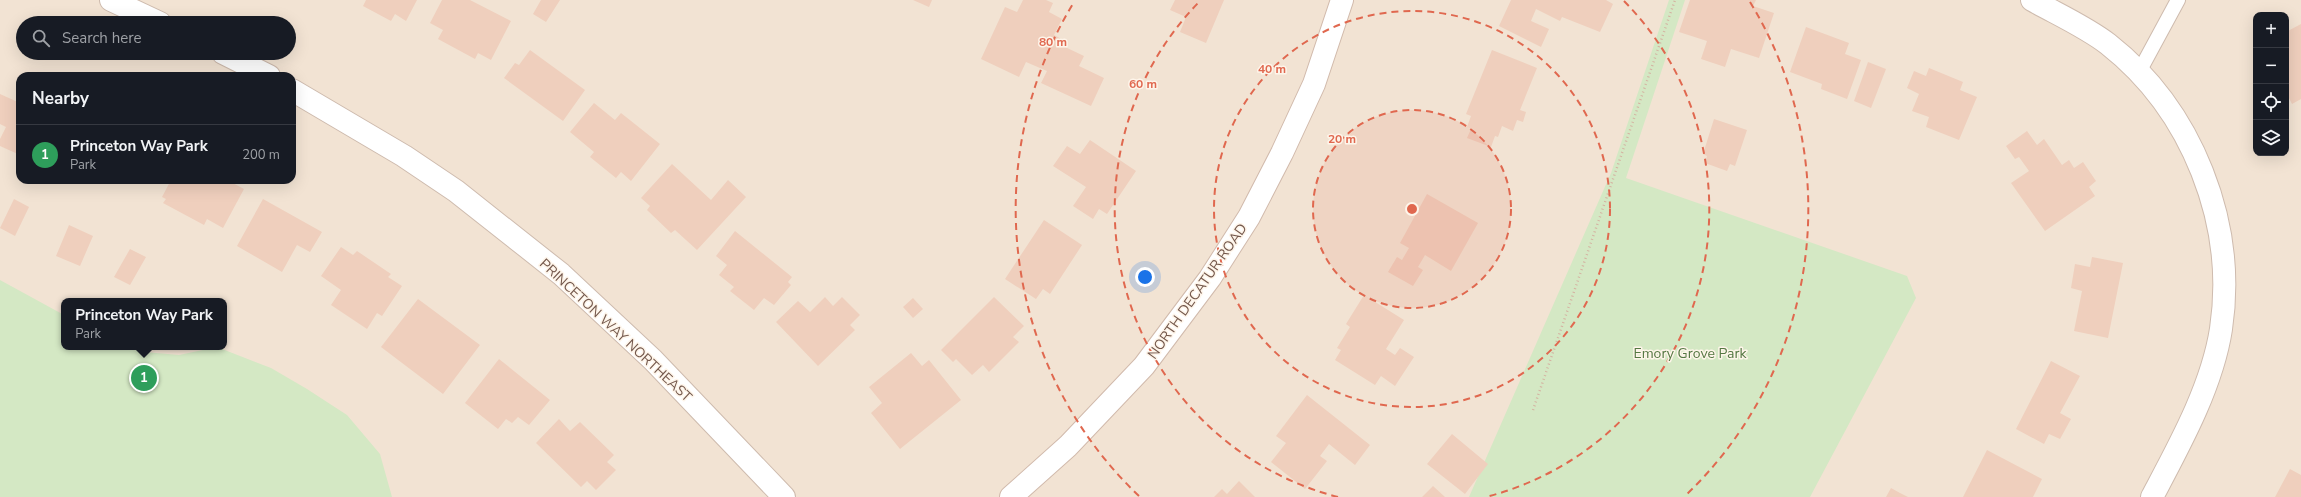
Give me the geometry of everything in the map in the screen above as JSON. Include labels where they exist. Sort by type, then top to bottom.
[{"type":"street","points":[[111,0],[145,16]]},
{"type":"street","name":"NORTH DECATUR ROAD","points":[[1011,497],[1068,446],[1144,366],[1210,278],[1249,217],[1282,153],[1314,84],[1342,0]]},
{"type":"street","points":[[2032,0],[2107,43],[2139,72],[2158,92],[2179,123],[2198,158],[2220,237],[2224,272],[2221,331],[2213,361],[2188,426],[2152,497]]},
{"type":"street","points":[[237,60],[261,72]]},
{"type":"street","name":"PRINCETON WAY NORTHEAST","points":[[296,92],[410,160],[456,191],[561,274],[653,360],[784,497]]},
{"type":"lane","points":[[2139,72],[2178,0]]},
{"type":"path","points":[[1533,410],[1675,0]]},
{"type":"shaded area","points":[[0,0],[2301,0],[2301,497],[0,497]]},
{"type":"green space","name":"Emory Grove Park","points":[[1669,0],[1685,0],[1626,178],[1907,276],[1916,298],[1810,497],[1469,497],[1611,173]]},
{"type":"green space","points":[[0,280],[61,313],[61,350],[138,350],[179,355],[203,350],[225,350],[271,368],[347,415],[380,454],[392,497],[0,497]]},
{"type":"building","points":[[366,0],[417,0],[406,21],[395,14],[391,21],[363,6]]},
{"type":"building","points":[[442,0],[470,0],[511,21],[491,60],[478,53],[475,59],[438,39],[443,30],[430,23]]},
{"type":"building","points":[[541,0],[560,0],[546,22],[533,14]]},
{"type":"building","points":[[913,0],[932,0],[929,7]]},
{"type":"building","points":[[1023,0],[1046,0],[1053,3],[1049,12],[1062,19],[1054,35],[1067,42],[1065,47],[1084,56],[1079,66],[1104,78],[1091,106],[1041,83],[1047,71],[1026,62],[1019,77],[981,59],[1005,7],[1017,12]]},
{"type":"building","points":[[1175,0],[1224,0],[1206,43],[1180,32],[1186,17],[1170,10]]},
{"type":"building","points":[[1511,0],[1606,0],[1613,4],[1600,32],[1562,17],[1560,21],[1536,9],[1531,21],[1549,29],[1541,47],[1499,26]]},
{"type":"building","points":[[1690,0],[1756,0],[1753,6],[1774,13],[1759,58],[1731,49],[1725,67],[1701,59],[1707,41],[1679,32]]},
{"type":"building","points":[[2301,24],[2301,99],[2292,104],[2289,98],[2289,30]]},
{"type":"building","points":[[1806,27],[1849,43],[1845,54],[1861,60],[1847,99],[1821,89],[1822,84],[1790,72]]},
{"type":"building","points":[[530,50],[585,90],[563,121],[504,78],[515,63],[519,65]]},
{"type":"building","points":[[1492,50],[1537,68],[1520,110],[1526,112],[1523,122],[1517,120],[1513,131],[1502,126],[1498,137],[1495,136],[1491,147],[1467,138],[1471,129],[1467,127],[1471,116],[1466,114]]},
{"type":"building","points":[[1868,62],[1886,69],[1871,108],[1854,101]]},
{"type":"building","points":[[1929,68],[1963,82],[1960,90],[1977,97],[1959,140],[1926,127],[1929,117],[1912,111],[1919,94],[1907,88],[1914,71],[1926,76]]},
{"type":"building","points":[[0,94],[16,101],[16,153],[0,146],[0,139],[6,127],[0,124]]},
{"type":"building","points":[[594,103],[615,120],[621,113],[660,144],[631,181],[621,172],[616,178],[590,157],[594,152],[570,132]]},
{"type":"building","points":[[1714,119],[1747,130],[1735,166],[1730,164],[1727,171],[1705,163],[1707,156],[1703,154]]},
{"type":"building","points":[[2027,131],[2037,145],[2044,139],[2062,165],[2069,160],[2074,168],[2083,162],[2096,181],[2089,187],[2095,196],[2045,231],[2011,183],[2029,171],[2019,157],[2015,159],[2006,146]]},
{"type":"building","points":[[1090,140],[1136,171],[1107,214],[1099,209],[1093,219],[1073,206],[1086,187],[1053,166],[1067,146],[1080,154]]},
{"type":"building","points":[[672,164],[711,200],[728,180],[746,197],[697,250],[675,230],[671,233],[647,210],[650,206],[641,198]]},
{"type":"building","points":[[169,184],[235,184],[244,189],[223,228],[207,219],[204,225],[163,203],[166,199],[162,197]]},
{"type":"building","points":[[1427,194],[1478,223],[1451,271],[1425,255],[1418,267],[1423,270],[1413,286],[1388,272],[1397,257],[1402,260],[1409,248],[1400,243]]},
{"type":"building","points":[[14,199],[29,207],[15,236],[0,228]]},
{"type":"building","points":[[263,199],[322,232],[310,252],[297,245],[282,272],[237,246]]},
{"type":"building","points":[[1044,220],[1082,245],[1050,294],[1043,289],[1036,299],[1005,279]]},
{"type":"building","points":[[69,225],[93,236],[80,266],[56,256]]},
{"type":"building","points":[[735,231],[792,277],[788,282],[791,285],[774,305],[764,298],[754,310],[730,291],[734,287],[719,275],[727,265],[716,256]]},
{"type":"building","points":[[341,247],[353,255],[357,251],[391,274],[388,277],[402,286],[382,316],[377,313],[367,329],[331,305],[341,290],[321,276]]},
{"type":"building","points":[[130,249],[146,257],[130,285],[114,277]]},
{"type":"building","points":[[2092,257],[2123,263],[2108,338],[2074,331],[2082,291],[2071,288],[2075,264],[2090,267]]},
{"type":"building","points":[[1364,295],[1404,320],[1386,349],[1395,355],[1400,348],[1414,357],[1395,386],[1381,376],[1375,385],[1335,360],[1341,350],[1337,348],[1350,327],[1346,324]]},
{"type":"building","points":[[825,297],[833,306],[842,297],[860,315],[850,325],[855,330],[818,366],[776,322],[798,301],[810,312]]},
{"type":"building","points":[[994,297],[1024,326],[1013,337],[1019,342],[989,372],[983,365],[972,375],[956,359],[953,362],[941,350]]},
{"type":"building","points":[[913,298],[923,309],[913,318],[903,307]]},
{"type":"building","points":[[418,299],[480,345],[443,394],[381,347]]},
{"type":"building","points":[[911,353],[922,366],[929,360],[961,400],[900,449],[871,413],[882,403],[869,387]]},
{"type":"building","points":[[499,359],[550,400],[529,425],[518,417],[512,423],[506,419],[498,429],[465,403]]},
{"type":"building","points":[[2051,361],[2080,376],[2060,413],[2071,419],[2060,439],[2049,434],[2044,444],[2016,429]]},
{"type":"building","points":[[1307,395],[1370,445],[1355,465],[1329,444],[1320,456],[1327,461],[1305,489],[1271,462],[1286,443],[1276,436]]},
{"type":"building","points":[[559,419],[570,431],[580,422],[614,455],[607,462],[616,470],[596,490],[587,481],[581,487],[536,443]]},
{"type":"building","points":[[1452,434],[1488,464],[1465,494],[1427,464]]},
{"type":"building","points":[[1987,450],[2042,479],[2033,497],[1963,497]]},
{"type":"building","points":[[2290,469],[2301,475],[2301,497],[2275,497]]},
{"type":"building","points":[[1239,481],[1255,497],[1214,497],[1222,489],[1227,494]]},
{"type":"building","points":[[1433,486],[1445,497],[1422,497]]},
{"type":"building","points":[[1891,488],[1900,493],[1908,497],[1886,497]]},
{"type":"place","name":"Princeton Way Park","points":[[144,378]]}]
